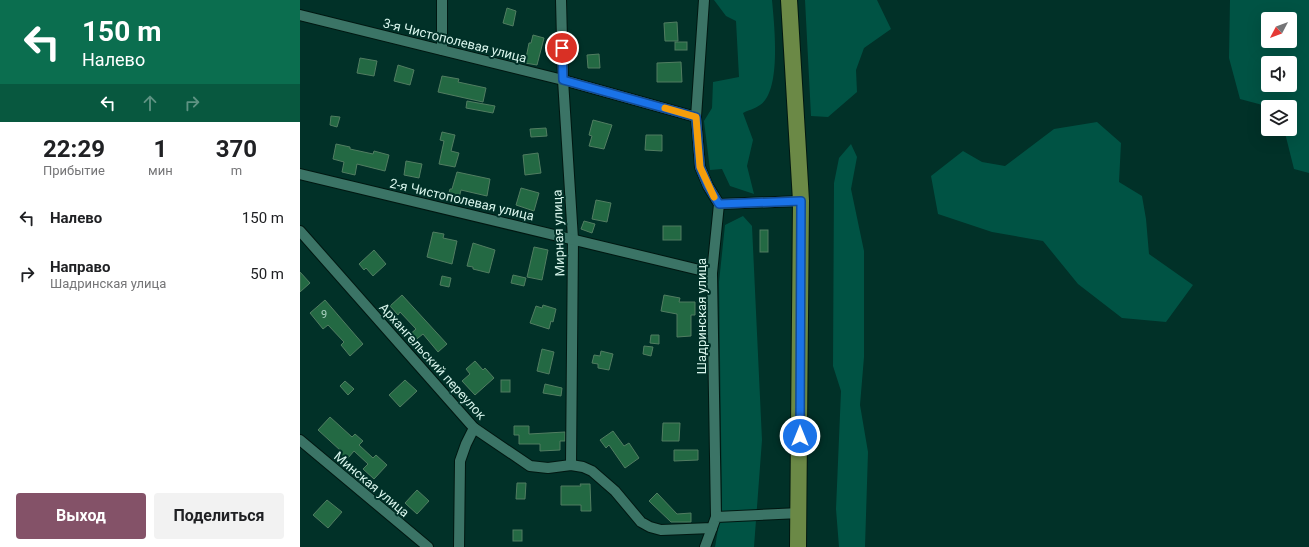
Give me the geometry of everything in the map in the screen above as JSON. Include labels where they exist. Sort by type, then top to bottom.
[{"type":"main road","points":[[789,0],[801,201],[800,513],[798,547]]},
{"type":"street","points":[[442,0],[442,50]]},
{"type":"street","name":"Мирная улица","points":[[561,0],[563,80],[573,239],[571,465]]},
{"type":"street","points":[[704,0],[696,117],[700,167],[708,186],[719,204],[801,201]]},
{"type":"street","name":"3-я Чистополевая улица","points":[[300,15],[563,80],[696,117]]},
{"type":"street","name":"2-я Чистополевая улица","points":[[300,174],[712,273]]},
{"type":"street","name":"Шадринская улица","points":[[716,517],[712,273],[719,204]]},
{"type":"street","name":"Архангельский переулок","points":[[300,231],[474,428],[530,466],[548,468],[571,465]]},
{"type":"street","points":[[459,547],[460,461],[474,428]]},
{"type":"street","name":"Минская улица","points":[[300,440],[428,547]]},
{"type":"street","points":[[571,465],[583,466],[592,471],[615,491],[641,522],[650,527],[661,530],[712,528]]},
{"type":"street","points":[[705,547],[716,517],[800,513]]},
{"type":"green space","points":[[714,0],[772,0],[775,56],[771,86],[767,97],[760,105],[743,113],[753,140],[747,166],[754,194],[730,186],[722,169],[710,170],[704,121],[712,108],[713,82],[739,77],[736,21],[726,16]]},
{"type":"green space","points":[[805,0],[877,0],[891,29],[864,48],[856,70],[857,92],[828,117],[811,116]]},
{"type":"green space","points":[[1230,0],[1309,0],[1309,173],[1294,169],[1286,136],[1297,136],[1297,100],[1261,100],[1261,105],[1240,99],[1229,58]]},
{"type":"green space","points":[[1097,122],[1121,143],[1119,182],[1142,196],[1146,219],[1149,254],[1193,285],[1166,322],[1122,318],[1078,284],[1043,241],[992,232],[938,214],[931,176],[963,151],[982,162],[1005,166],[1054,129]]},
{"type":"green space","points":[[851,144],[857,157],[851,189],[864,251],[864,357],[860,405],[868,452],[865,547],[839,547],[836,509],[841,391],[833,366],[834,183],[839,158]]},
{"type":"green space","points":[[743,216],[752,226],[762,440],[754,547],[715,547],[722,506],[719,282],[725,225]]},
{"type":"building","points":[[507,8],[516,11],[513,26],[503,23]]},
{"type":"building","points":[[677,22],[678,41],[665,41],[664,23]]},
{"type":"building","points":[[533,35],[544,38],[537,65],[525,63],[529,43],[531,43]]},
{"type":"building","points":[[675,42],[687,42],[687,50],[675,50]]},
{"type":"building","points":[[599,54],[600,68],[588,68],[587,55]]},
{"type":"building","points":[[360,58],[377,61],[374,76],[357,73]]},
{"type":"building","points":[[681,62],[682,82],[657,82],[657,63]]},
{"type":"building","points":[[398,65],[414,70],[410,85],[394,81]]},
{"type":"building","points":[[442,76],[459,79],[458,82],[486,88],[483,102],[438,92]]},
{"type":"building","points":[[467,101],[495,106],[493,113],[466,108]]},
{"type":"building","points":[[331,116],[340,117],[337,127],[330,125]]},
{"type":"building","points":[[593,120],[612,125],[604,149],[589,146],[592,136],[589,135]]},
{"type":"building","points":[[546,128],[547,136],[531,137],[530,129]]},
{"type":"building","points":[[442,132],[455,135],[451,151],[459,153],[455,167],[439,164],[444,141],[440,140]]},
{"type":"building","points":[[646,135],[662,135],[662,151],[645,150]]},
{"type":"building","points":[[336,144],[373,154],[374,151],[389,155],[385,171],[357,164],[355,175],[342,172],[344,162],[333,159]]},
{"type":"building","points":[[538,153],[541,173],[525,175],[523,155]]},
{"type":"building","points":[[406,161],[422,164],[419,178],[404,175]]},
{"type":"building","points":[[457,172],[490,179],[487,196],[461,190],[458,202],[447,199],[450,189],[452,189]]},
{"type":"building","points":[[521,188],[539,193],[534,211],[516,205]]},
{"type":"building","points":[[596,200],[611,203],[607,222],[592,219]]},
{"type":"building","points":[[584,221],[595,224],[592,233],[581,229]]},
{"type":"building","points":[[663,226],[681,226],[681,240],[663,240]]},
{"type":"building","points":[[760,230],[768,230],[768,252],[760,252]]},
{"type":"building","points":[[433,232],[444,234],[443,238],[457,241],[452,264],[427,257]]},
{"type":"building","points":[[473,243],[495,250],[489,273],[467,266]]},
{"type":"building","points":[[534,247],[548,250],[542,280],[527,277]]},
{"type":"building","points":[[374,250],[386,264],[373,276],[366,268],[364,270],[359,264]]},
{"type":"building","points":[[300,272],[310,283],[300,292]]},
{"type":"building","points":[[513,275],[526,278],[524,286],[511,283]]},
{"type":"building","points":[[442,276],[451,278],[449,287],[440,285]]},
{"type":"building","points":[[402,295],[447,344],[438,352],[423,334],[413,342],[408,336],[416,329],[400,312],[398,315],[390,306]]},
{"type":"building","points":[[664,295],[680,298],[679,302],[695,302],[695,315],[691,315],[691,336],[677,337],[677,314],[661,311]]},
{"type":"building","points":[[325,300],[363,344],[350,356],[341,345],[344,342],[328,325],[323,329],[310,313]]},
{"type":"building","points":[[543,305],[556,309],[553,322],[551,321],[549,329],[530,323],[536,306],[542,308]]},
{"type":"building","points":[[651,335],[659,335],[659,344],[650,343]]},
{"type":"building","points":[[644,346],[653,347],[651,356],[643,354]]},
{"type":"building","points":[[542,349],[554,352],[549,374],[537,371]]},
{"type":"building","points":[[601,351],[613,354],[609,370],[598,368],[598,364],[592,363],[594,355],[600,356]]},
{"type":"building","points":[[475,361],[483,370],[485,368],[494,378],[475,395],[462,381],[470,374],[466,369]]},
{"type":"building","points":[[405,380],[417,391],[400,407],[389,395]]},
{"type":"building","points":[[501,380],[510,380],[510,392],[501,392]]},
{"type":"building","points":[[345,381],[354,389],[348,395],[340,386]]},
{"type":"building","points":[[545,384],[562,388],[561,396],[543,393]]},
{"type":"building","points":[[330,417],[352,437],[355,434],[363,441],[359,445],[373,458],[376,455],[387,465],[374,479],[363,469],[368,464],[354,451],[343,464],[336,457],[341,451],[318,430]]},
{"type":"building","points":[[663,423],[680,423],[679,441],[662,441]]},
{"type":"building","points":[[514,426],[529,426],[529,434],[565,432],[565,441],[560,441],[560,450],[540,451],[540,444],[519,444],[519,435],[514,435]]},
{"type":"building","points":[[613,431],[624,446],[629,443],[639,458],[625,468],[609,445],[606,448],[600,440]]},
{"type":"building","points":[[674,450],[698,450],[698,460],[674,461]]},
{"type":"building","points":[[517,483],[526,483],[525,499],[516,499]]},
{"type":"building","points":[[580,484],[590,484],[591,511],[581,511],[581,505],[561,505],[561,486],[581,486]]},
{"type":"building","points":[[417,490],[429,501],[417,514],[405,503]]},
{"type":"building","points":[[657,493],[677,514],[691,513],[691,522],[671,522],[649,501]]},
{"type":"building","points":[[327,500],[342,512],[328,528],[313,515]]},
{"type":"building","points":[[513,530],[522,530],[522,541],[513,541]]},
{"type":"slow traffic","points":[[665,108],[696,117],[700,167],[714,197]]},
{"type":"route","points":[[562,48],[563,80],[696,117],[700,167],[708,186],[719,204],[801,201],[800,436]]}]
